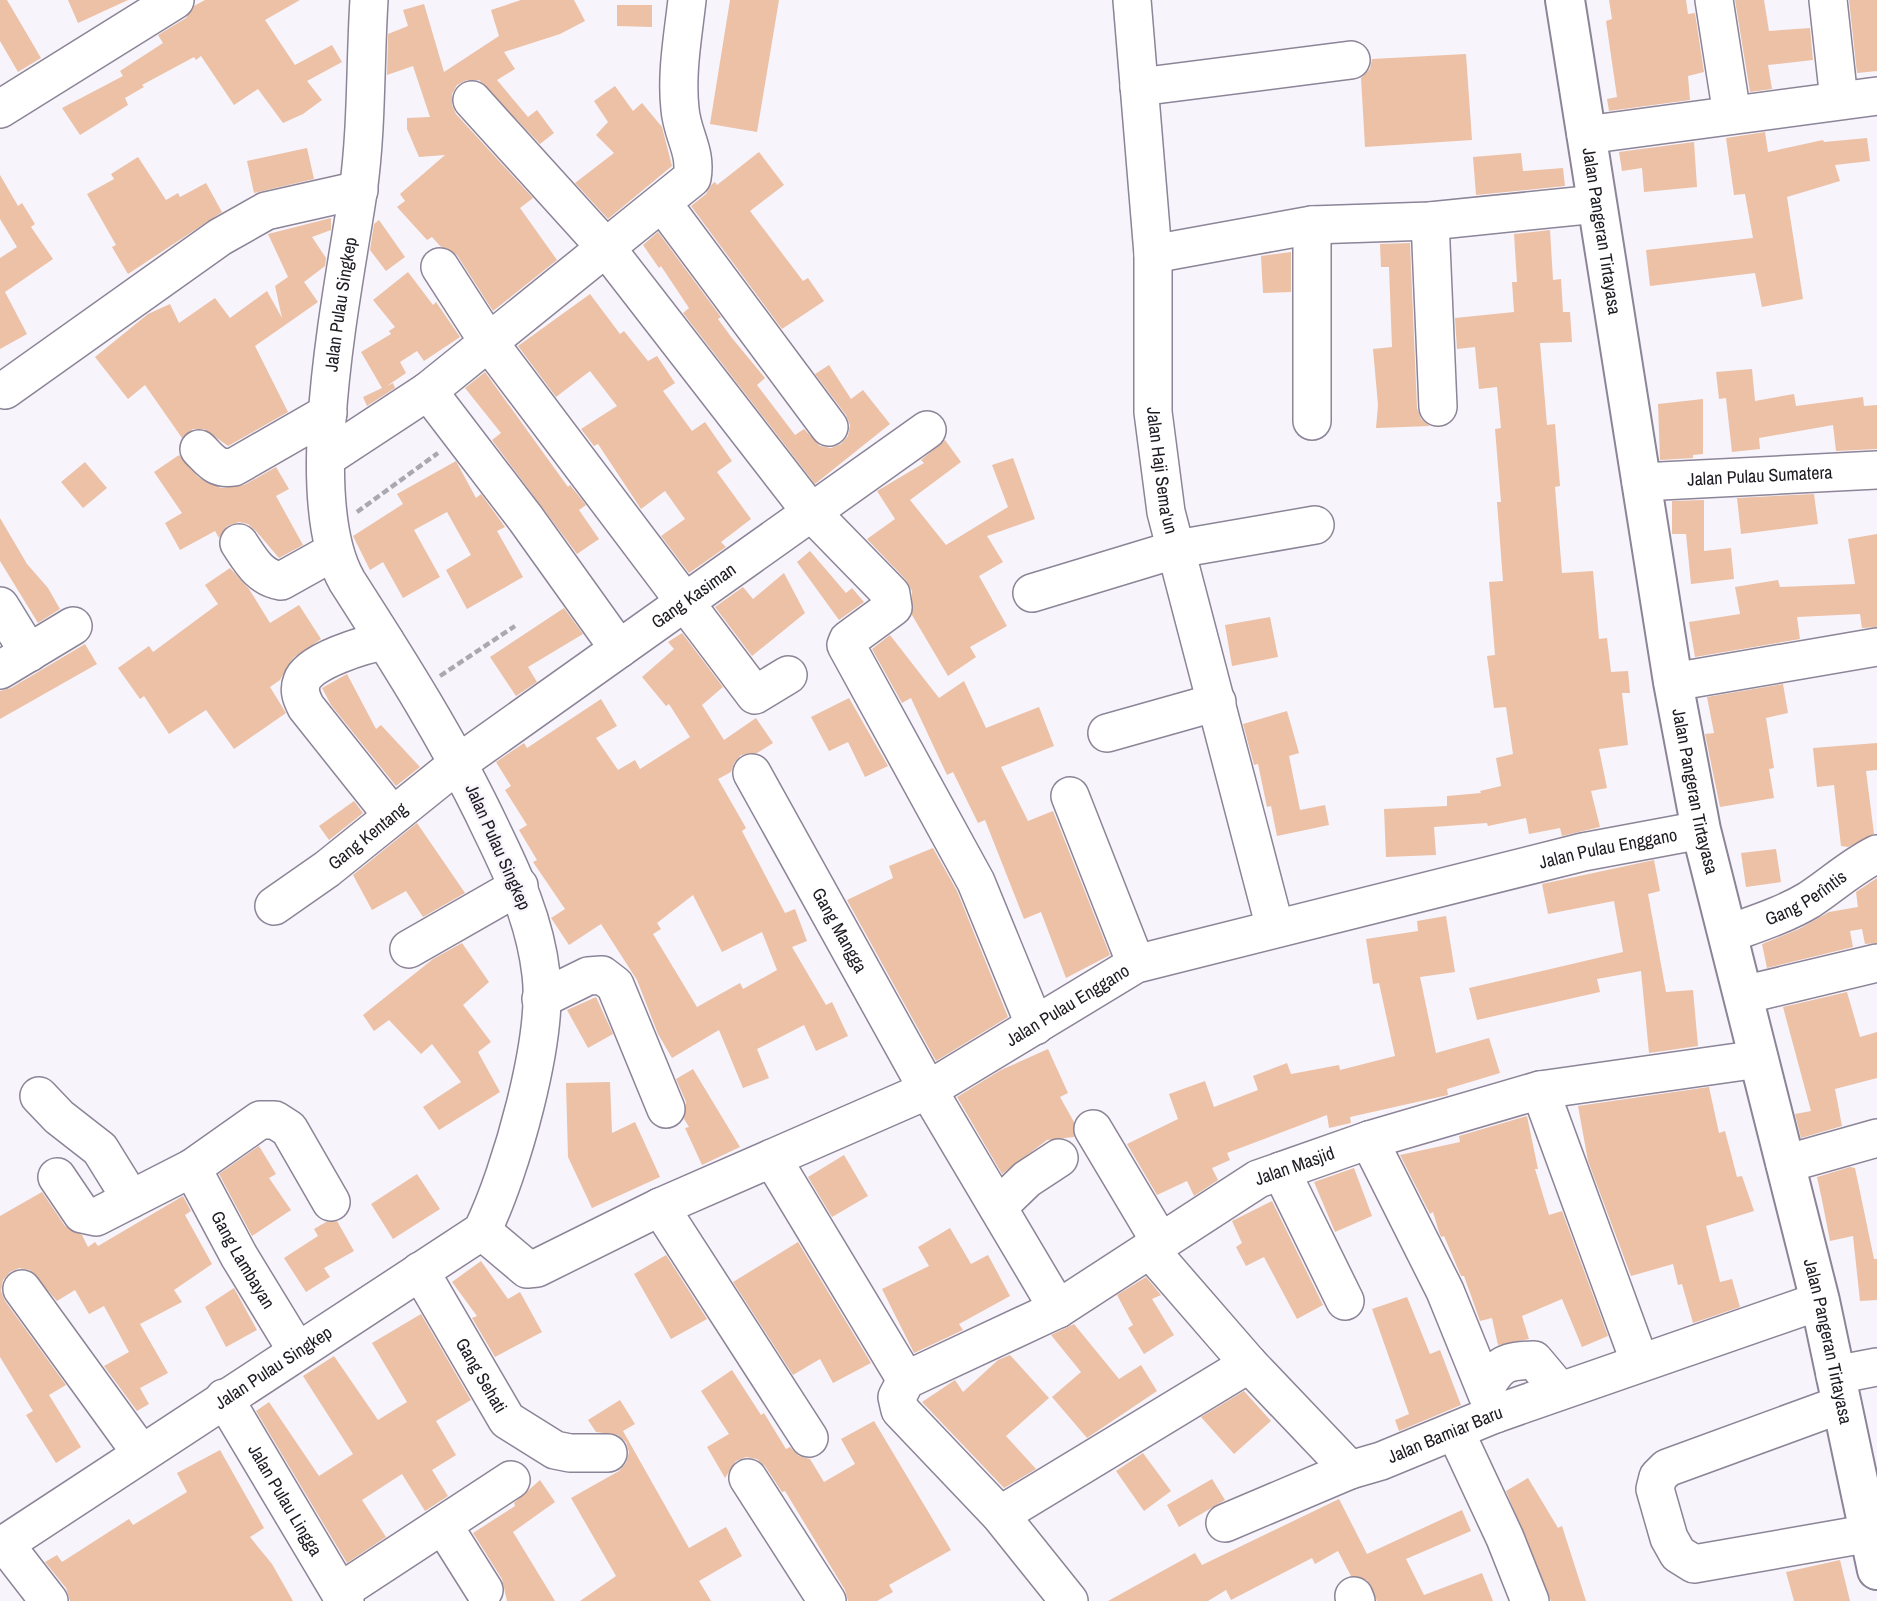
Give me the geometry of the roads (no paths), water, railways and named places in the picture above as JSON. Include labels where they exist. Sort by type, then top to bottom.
[{"type":"main road","name":"Jalan Pangeran Tirtayasa","points":[[1565,0],[1673,682],[1701,830],[1820,1301],[1873,1533],[1877,1570]]},
{"type":"street","points":[[0,108],[176,0]]},
{"type":"street","name":"Jalan Pulau Singkep","points":[[2,1545],[482,1231],[509,1166],[534,1060],[541,999],[542,975],[528,911],[519,886],[460,762],[347,581],[331,542],[326,458],[328,413],[359,190],[369,0]]},
{"type":"street","points":[[326,458],[428,391],[487,340],[607,249],[692,178],[695,162],[682,125],[678,83],[687,0]]},
{"type":"street","name":"Jalan Haji Sema'un","points":[[1132,0],[1153,254],[1153,411],[1166,512],[1275,928]]},
{"type":"street","points":[[1714,0],[1732,115]]},
{"type":"street","points":[[1828,0],[1839,100]]},
{"type":"street","points":[[1139,87],[1351,60]]},
{"type":"street","points":[[1586,135],[1877,96]]},
{"type":"street","points":[[472,100],[607,249],[811,512],[891,594],[893,607],[848,640],[846,645],[976,882],[1035,1026]]},
{"type":"street","points":[[5,390],[220,237],[266,211],[359,190]]},
{"type":"street","points":[[663,204],[829,427]]},
{"type":"street","points":[[1153,254],[1312,225],[1430,221],[1597,204]]},
{"type":"street","points":[[1430,221],[1438,407]]},
{"type":"street","points":[[1312,225],[1312,421]]},
{"type":"street","points":[[440,267],[487,340],[755,695],[788,675]]},
{"type":"street","points":[[428,391],[526,519],[619,649]]},
{"type":"street","points":[[199,449],[215,466],[223,469],[234,467],[328,413]]},
{"type":"street","name":"Gang Kasiman","points":[[460,762],[927,430]]},
{"type":"street","name":"Jalan Pulau Sumatera","points":[[1641,482],[1877,470]]},
{"type":"street","points":[[1032,593],[1177,549],[1315,525]]},
{"type":"street","points":[[239,543],[257,569],[268,579],[281,581],[331,542]]},
{"type":"street","points":[[0,606],[15,662],[73,626]]},
{"type":"street","points":[[385,641],[350,650],[310,670],[302,679],[300,693],[306,707],[392,815]]},
{"type":"street","points":[[1673,682],[1877,647]]},
{"type":"street","points":[[1107,733],[1217,702]]},
{"type":"street","name":"Gang Kentang","points":[[274,906],[334,864],[460,762]]},
{"type":"street","name":"Gang Mangga","points":[[752,773],[928,1090],[1058,1309]]},
{"type":"street","points":[[1070,796],[1136,964]]},
{"type":"street","name":"Jalan Pulau Enggano","points":[[482,1231],[527,1269],[537,1268],[660,1207],[928,1090],[1136,964],[1583,852],[1701,830]]},
{"type":"street","name":"Gang Perîntis","points":[[1728,934],[1809,900],[1855,865],[1877,854]]},
{"type":"street","points":[[409,949],[519,886]]},
{"type":"street","points":[[1743,995],[1877,963]]},
{"type":"street","points":[[541,999],[588,976],[602,975],[615,985],[666,1109]]},
{"type":"street","name":"Jalan Masjid","points":[[903,1395],[1058,1309],[1258,1178],[1369,1140],[1540,1090],[1759,1059]]},
{"type":"street","points":[[1540,1090],[1640,1363]]},
{"type":"street","points":[[39,1096],[59,1117],[100,1149],[131,1199]]},
{"type":"street","points":[[57,1177],[86,1217],[96,1217],[192,1168],[260,1121],[275,1120],[289,1129],[331,1202]]},
{"type":"street","points":[[1093,1129],[1156,1246],[1249,1364],[1350,1469]]},
{"type":"street","points":[[1785,1164],[1877,1138]]},
{"type":"street","points":[[1369,1140],[1446,1292],[1490,1401]]},
{"type":"street","points":[[772,1158],[903,1395],[1069,1601]]},
{"type":"street","points":[[998,1207],[1027,1179],[1059,1158]]},
{"type":"street","name":"Gang Lambayan","points":[[192,1168],[239,1256],[297,1351]]},
{"type":"street","points":[[1281,1171],[1345,1301]]},
{"type":"street","points":[[660,1207],[809,1438]]},
{"type":"street","name":"Gang Sehati","points":[[420,1271],[507,1420],[555,1450],[570,1453],[608,1453]]},
{"type":"street","points":[[22,1289],[141,1453]]},
{"type":"street","name":"Jalan Bamiar Baru","points":[[1225,1523],[1350,1469],[1455,1432],[1490,1401],[1560,1391],[1820,1301]]},
{"type":"street","points":[[1000,1516],[1249,1364]]},
{"type":"street","points":[[1873,1533],[1694,1564],[1678,1554],[1669,1538],[1655,1489],[1658,1477],[1667,1468],[1839,1390],[1877,1367]]},
{"type":"street","name":"Jalan Pulau Lingga","points":[[224,1398],[343,1597]]},
{"type":"street","points":[[1455,1432],[1505,1538],[1530,1601]]},
{"type":"street","points":[[748,1478],[827,1601]]},
{"type":"street","points":[[343,1597],[511,1480]]},
{"type":"street","points":[[443,1525],[484,1590]]},
{"type":"street","points":[[2,1545],[49,1601]]}]
